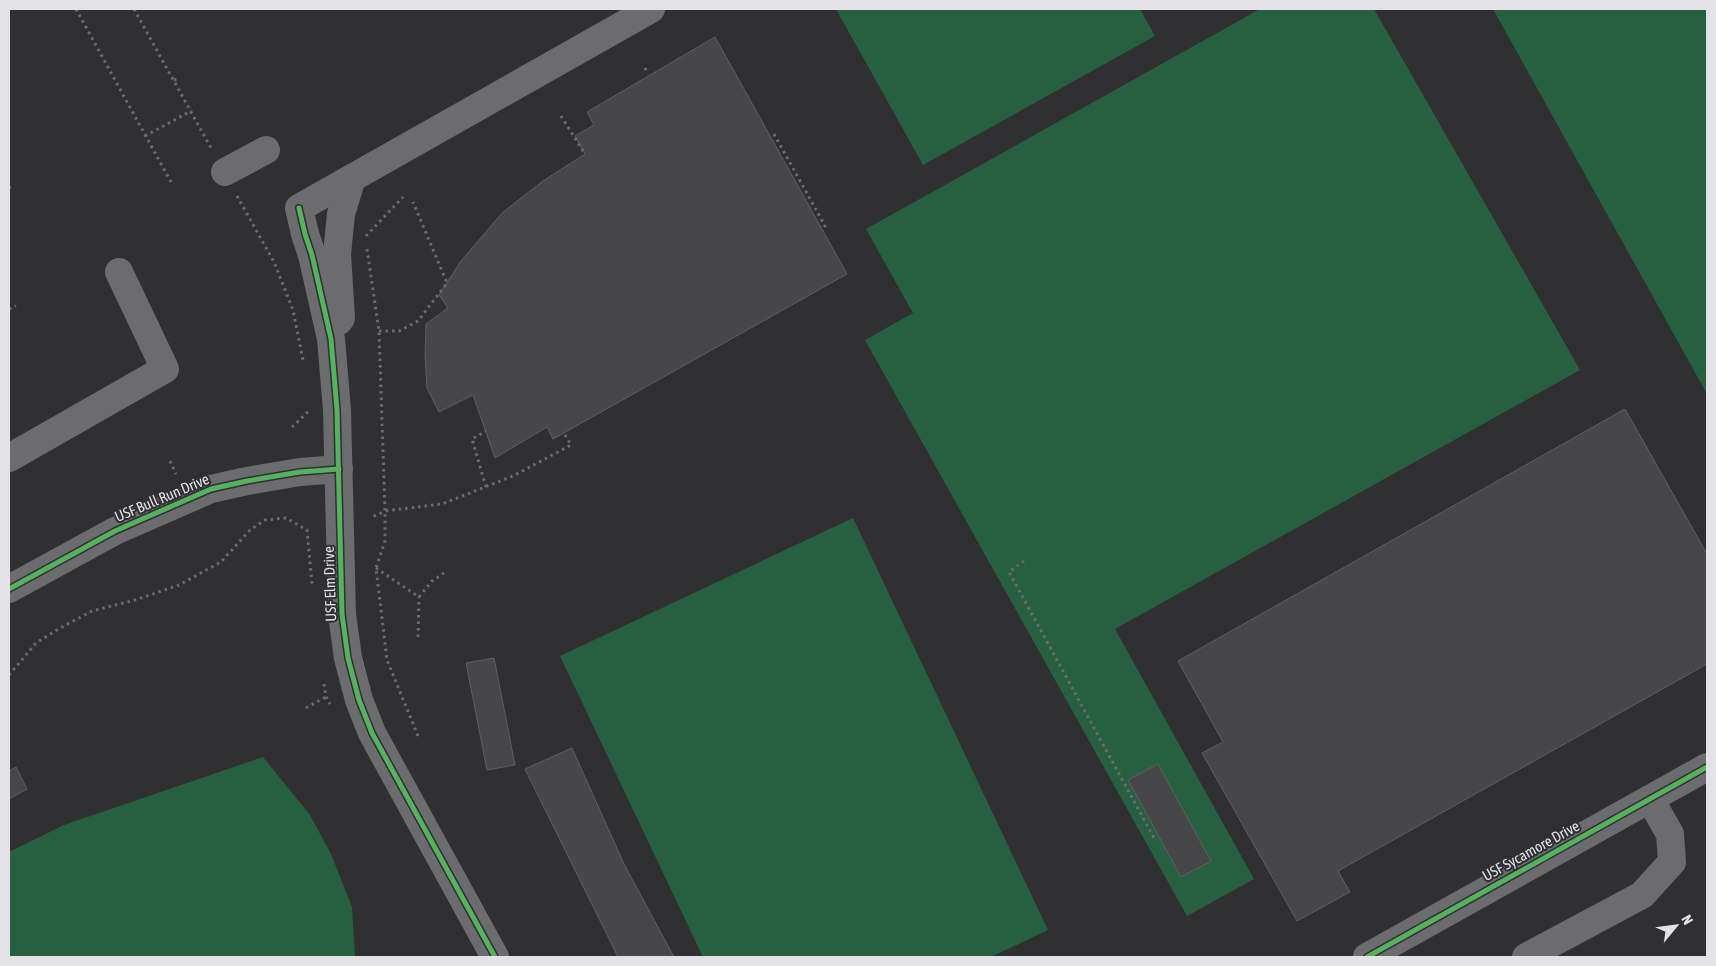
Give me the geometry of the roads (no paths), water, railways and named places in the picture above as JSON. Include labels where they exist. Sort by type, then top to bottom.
[{"type":"street","points":[[331,339],[341,318],[337,254],[341,214],[352,178],[651,9]]},
{"type":"street","points":[[225,173],[266,150]]},
{"type":"street","name":"USF Elm Drive","points":[[352,178],[299,208],[331,339],[337,410],[342,614],[348,658],[359,700],[372,733],[495,957]]},
{"type":"street","points":[[9,458],[165,369],[119,272]]},
{"type":"street","name":"USF Bull Run Drive","points":[[9,589],[115,531],[211,489],[300,472],[338,469]]},
{"type":"street","name":"USF Sycamore Drive","points":[[1367,957],[1707,767]]},
{"type":"street","points":[[1526,957],[1642,895],[1672,862],[1670,834],[1650,799]]}]
